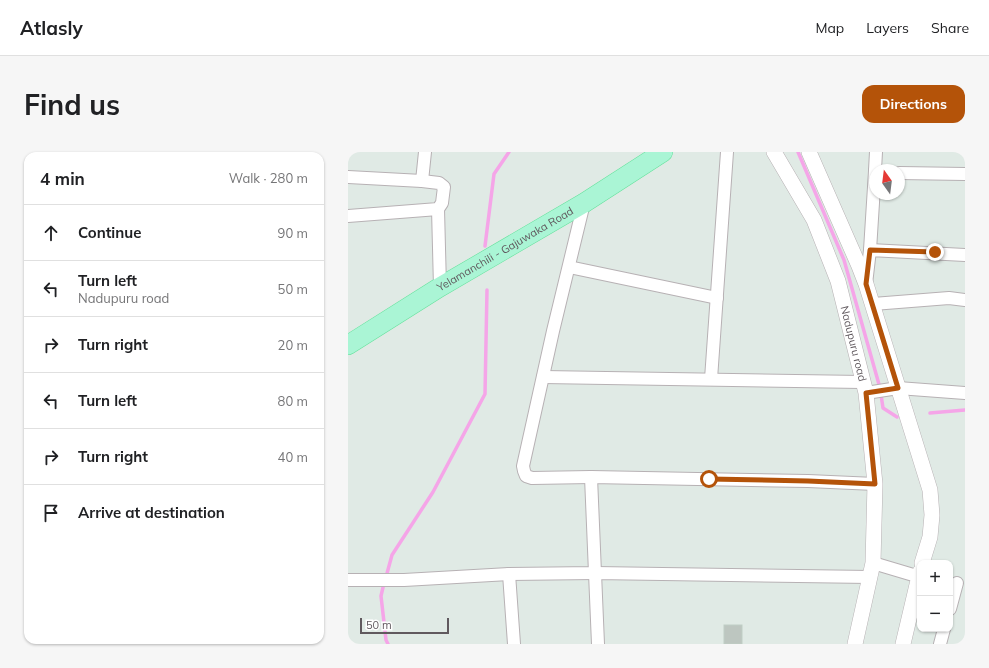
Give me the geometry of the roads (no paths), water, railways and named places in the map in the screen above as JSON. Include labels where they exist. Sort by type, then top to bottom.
[{"type":"main road","name":"Yelamanchili - Gajuwaka Road","points":[[348,345],[440,287],[584,203],[663,152]]},
{"type":"street","points":[[422,181],[425,152]]},
{"type":"street","points":[[711,379],[727,152]]},
{"type":"street","name":"Nadupuru road","points":[[774,152],[814,220],[838,281],[864,387],[875,484],[872,570],[855,644]]},
{"type":"street","points":[[809,152],[873,304],[930,490],[932,515],[930,537],[923,560]]},
{"type":"street","points":[[875,164],[876,152]]},
{"type":"street","points":[[905,173],[965,174]]},
{"type":"street","points":[[348,177],[422,181],[439,183],[444,187],[442,203],[438,209],[440,287]]},
{"type":"street","points":[[863,278],[870,250],[873,200]]},
{"type":"street","points":[[584,203],[523,466],[526,476],[532,478],[591,477],[808,481],[875,484]]},
{"type":"street","points":[[348,216],[438,209]]},
{"type":"street","points":[[870,250],[935,252],[965,255]]},
{"type":"street","points":[[569,267],[717,298]]},
{"type":"street","points":[[838,281],[863,278]]},
{"type":"street","points":[[873,304],[949,298],[965,300]]},
{"type":"street","points":[[543,377],[711,379],[898,388],[965,394]]},
{"type":"street","points":[[591,477],[598,644]]},
{"type":"street","points":[[348,580],[404,580],[509,574],[872,570],[917,572]]},
{"type":"street","points":[[509,574],[514,644]]},
{"type":"street","points":[[953,600],[960,580]]},
{"type":"street","points":[[903,644],[917,585]]},
{"type":"street","points":[[940,644],[943,632]]},
{"type":"waterway","points":[[485,246],[494,174],[509,152]]},
{"type":"waterway","points":[[798,152],[844,260],[880,388],[883,408],[897,417]]},
{"type":"waterway","points":[[386,577],[392,555],[433,492],[485,394],[487,290]]},
{"type":"waterway","points":[[930,413],[965,410]]},
{"type":"waterway","points":[[384,583],[381,596],[386,640],[388,644]]}]
